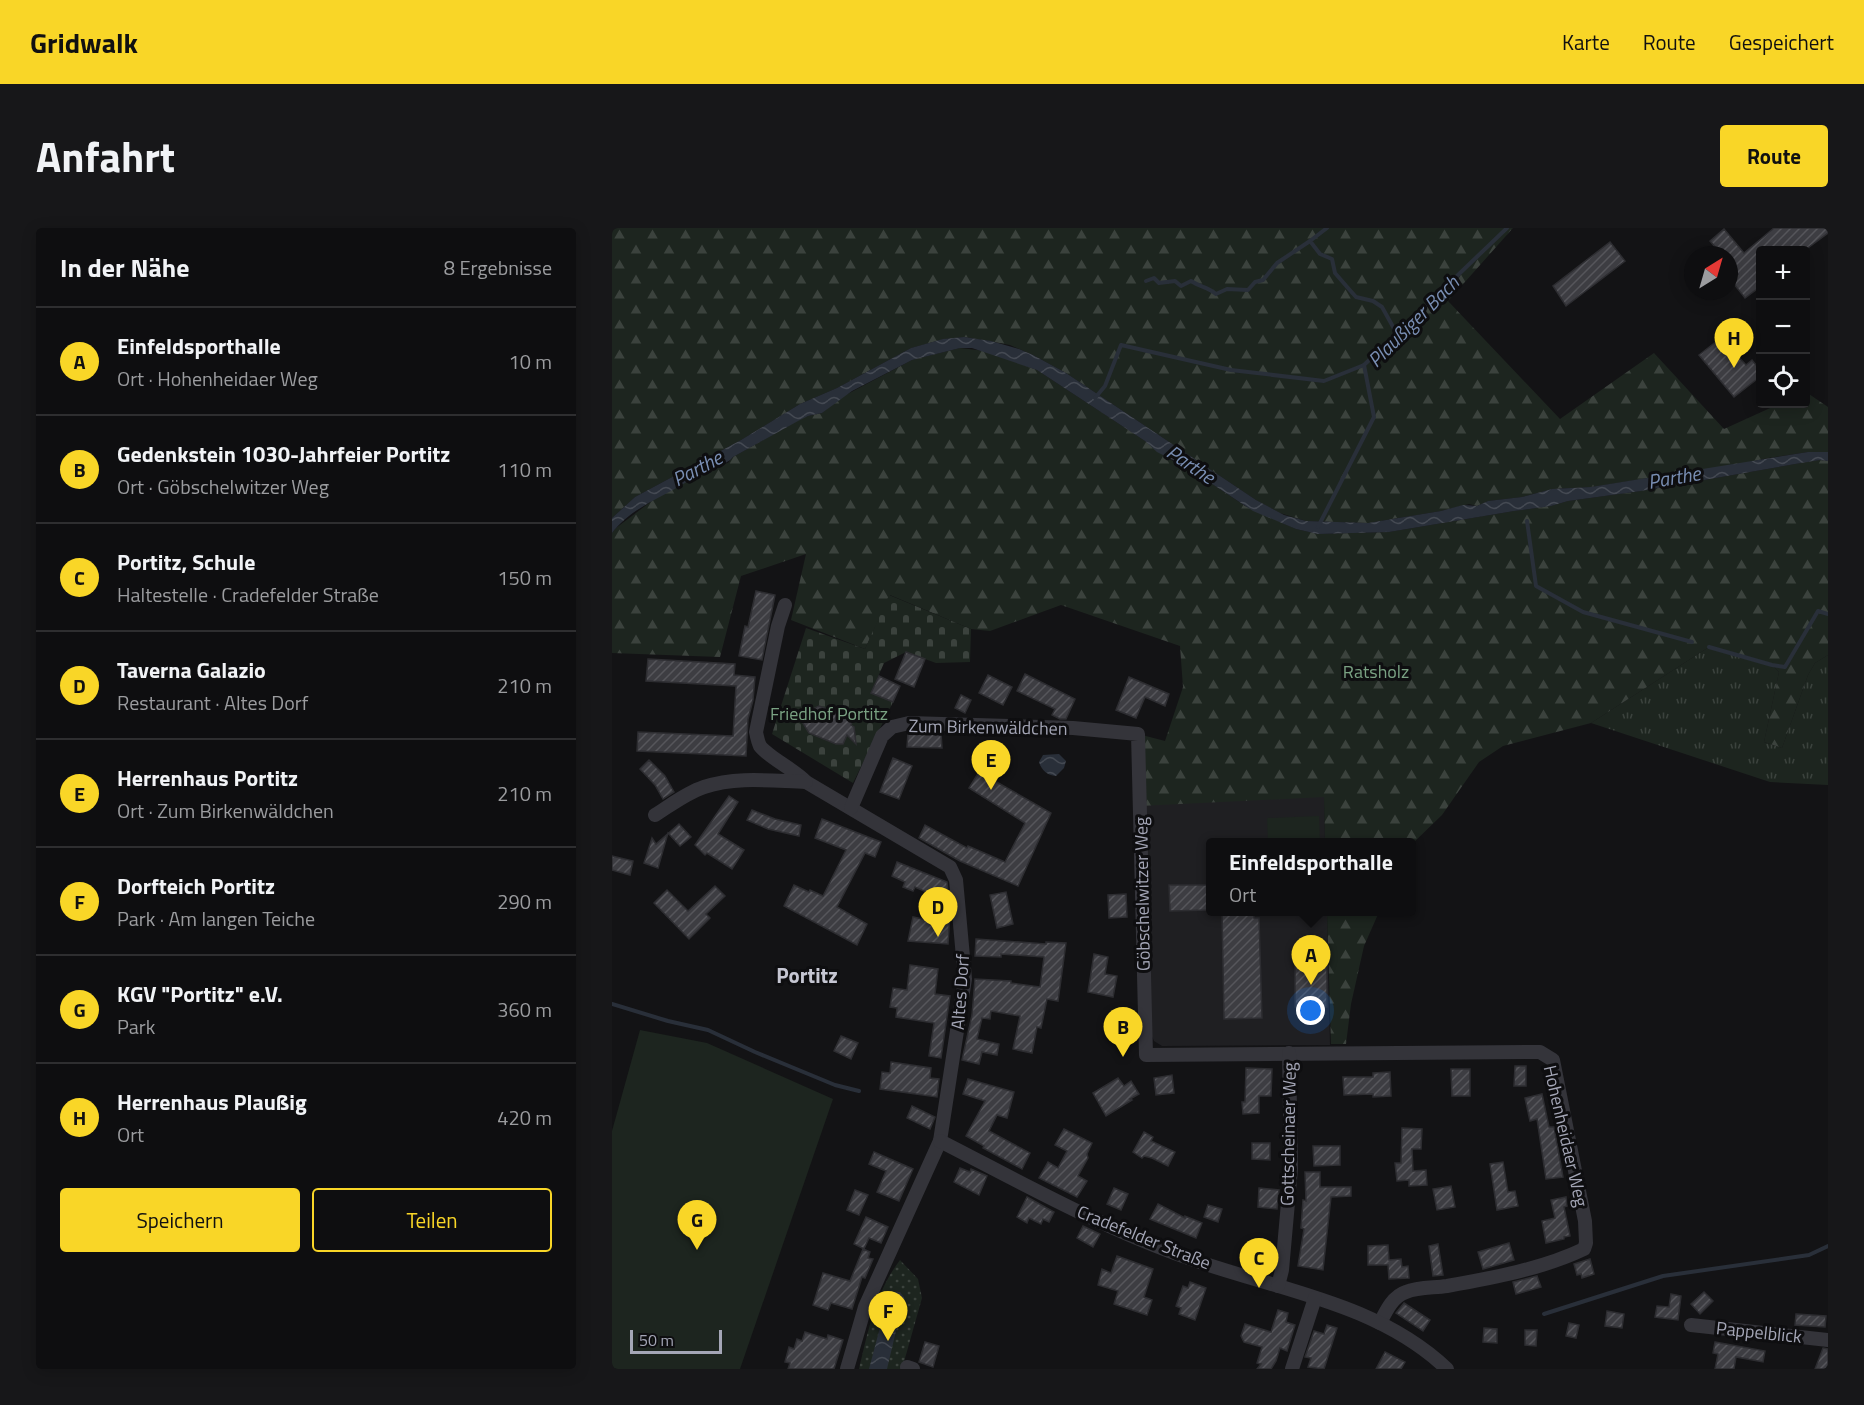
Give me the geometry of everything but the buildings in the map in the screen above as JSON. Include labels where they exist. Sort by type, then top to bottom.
[{"type":"street","name":"Altes Dorf","points":[[785,605],[778,626],[756,732],[759,744],[806,782],[950,867],[956,880],[965,979],[940,1141],[865,1307],[847,1369]]},
{"type":"street","name":"Zum Birkenwäldchen","points":[[851,808],[882,736],[892,727],[909,723],[1061,728],[1138,734]]},
{"type":"street","name":"Göbschelwitzer Weg","points":[[1138,734],[1146,1055]]},
{"type":"street","name":"Altes Dorf","points":[[655,815],[693,792],[711,785],[744,780],[806,782]]},
{"type":"street","name":"Hohenheidaer Weg","points":[[1146,1055],[1540,1052],[1553,1060],[1585,1221],[1584,1249],[1572,1255],[1514,1272],[1446,1286],[1407,1291],[1393,1301],[1380,1323]]},
{"type":"street","name":"Gottscheinaer Weg","points":[[1278,1286],[1282,1270],[1291,1169],[1288,1053]]},
{"type":"street","name":"Cradefelder Straße","points":[[940,1141],[1019,1182],[1145,1241],[1192,1259],[1361,1314],[1403,1335],[1430,1352],[1447,1369]]},
{"type":"street","points":[[1292,1369],[1315,1298]]},
{"type":"street","name":"Pappelblick","points":[[1691,1325],[1828,1340]]},
{"type":"shaded area","points":[[1143,740],[1324,786],[1325,838],[1206,838],[1206,916],[1327,916],[1330,1045],[1162,1046],[1154,1041],[1151,1034]]},
{"type":"green space","points":[[612,228],[1513,228],[1448,301],[1560,419],[1654,353],[1724,429],[1770,408],[1810,408],[1810,395],[1828,407],[1828,452],[1808,452],[1591,487],[1552,489],[1522,497],[1488,501],[1477,506],[1469,504],[1368,523],[1306,521],[1280,513],[1256,500],[1066,373],[1033,355],[1010,345],[964,337],[944,339],[911,348],[837,388],[800,404],[741,440],[635,497],[612,518]]},
{"type":"green space","name":"Ratsholz","points":[[960,348],[985,351],[1037,370],[1164,456],[1208,481],[1245,506],[1296,529],[1318,534],[1389,532],[1795,464],[1828,461],[1828,655],[1815,663],[1808,675],[1782,748],[1764,742],[1779,672],[1772,665],[1709,647],[1591,723],[1503,746],[1479,762],[1442,815],[1416,840],[1416,838],[1325,838],[1324,797],[1140,806],[1138,734],[1165,741],[1183,687],[1180,646],[1061,605],[990,631],[971,629],[890,595],[865,649],[791,620],[806,554],[741,576],[720,657],[612,653],[612,533],[616,528],[661,494],[704,469],[728,463],[733,457],[804,417],[822,413],[842,397],[912,360]]},
{"type":"green space","name":"Friedhof Portitz","points":[[889,595],[971,629],[970,662],[936,663],[906,652],[884,663],[871,693],[893,702],[853,783],[772,734],[806,628],[865,649]]},
{"type":"green space","points":[[1709,647],[1772,665],[1779,672],[1764,742],[1782,748],[1808,675],[1815,663],[1828,655],[1828,785],[1770,782],[1591,723]]},
{"type":"green space","points":[[1319,816],[1320,838],[1268,838],[1267,818]]},
{"type":"green space","points":[[1327,916],[1377,916],[1364,946],[1351,1004],[1346,1044],[1331,1044]]},
{"type":"green space","points":[[640,1030],[707,1043],[833,1099],[740,1369],[612,1369],[612,1131]]},
{"type":"green space","points":[[900,1260],[918,1279],[922,1298],[902,1369],[859,1369],[879,1298]]},
{"type":"water","name":"Parthe","points":[[964,337],[991,341],[1033,355],[1066,373],[1256,500],[1284,515],[1306,521],[1368,523],[1463,505],[1477,506],[1488,501],[1522,497],[1552,489],[1591,487],[1808,452],[1828,452],[1828,461],[1795,464],[1389,532],[1318,534],[1296,529],[1253,511],[1188,468],[1157,452],[1145,441],[1037,370],[972,348],[960,348],[912,360],[852,391],[822,413],[798,421],[727,462],[704,469],[685,483],[627,517],[612,533],[612,518],[635,497],[741,440],[800,404],[837,388],[911,348],[943,339]]},
{"type":"water","points":[[1059,754],[1066,761],[1064,768],[1056,776],[1047,774],[1039,762],[1043,755]]},
{"type":"water","points":[[892,1292],[900,1292],[904,1297],[887,1369],[869,1369],[887,1301]]},
{"type":"waterway","points":[[1327,228],[1310,241],[1320,254],[1332,259],[1335,273],[1356,297],[1373,301],[1382,307],[1397,334]]},
{"type":"waterway","name":"Plaußiger Bach","points":[[1318,527],[1374,417],[1364,365],[1507,228]]},
{"type":"waterway","points":[[1146,281],[1154,278],[1159,283],[1175,281],[1181,286],[1191,281],[1216,294],[1227,289],[1248,290],[1255,282],[1263,280],[1277,263],[1310,241]]},
{"type":"waterway","points":[[1095,398],[1105,386],[1121,345],[1231,370],[1324,381],[1364,365]]},
{"type":"waterway","points":[[1527,521],[1536,586],[1583,612],[1692,642]]},
{"type":"waterway","points":[[1709,647],[1785,667],[1818,611],[1828,614]]},
{"type":"waterway","points":[[612,1004],[708,1030],[835,1085],[859,1091]]},
{"type":"waterway","points":[[1544,1314],[1663,1276],[1809,1255],[1828,1246]]},
{"type":"place","name":"Herrenhaus Plaußig","points":[[1734,368]]},
{"type":"place","name":"Herrenhaus Portitz","points":[[991,790]]},
{"type":"place","name":"Taverna Galazio","points":[[938,937]]},
{"type":"place","name":"Einfeldsporthalle","points":[[1311,985]]},
{"type":"place","name":"Gedenkstein 1030-Jahrfeier Portitz","points":[[1123,1057]]},
{"type":"place","name":"KGV \"Portitz\" e.V.","points":[[697,1250]]},
{"type":"place","name":"Portitz, Schule","points":[[1259,1288]]},
{"type":"place","name":"Dorfteich Portitz","points":[[888,1341]]},
{"type":"district","name":"Portitz","points":[[807,975]]}]
